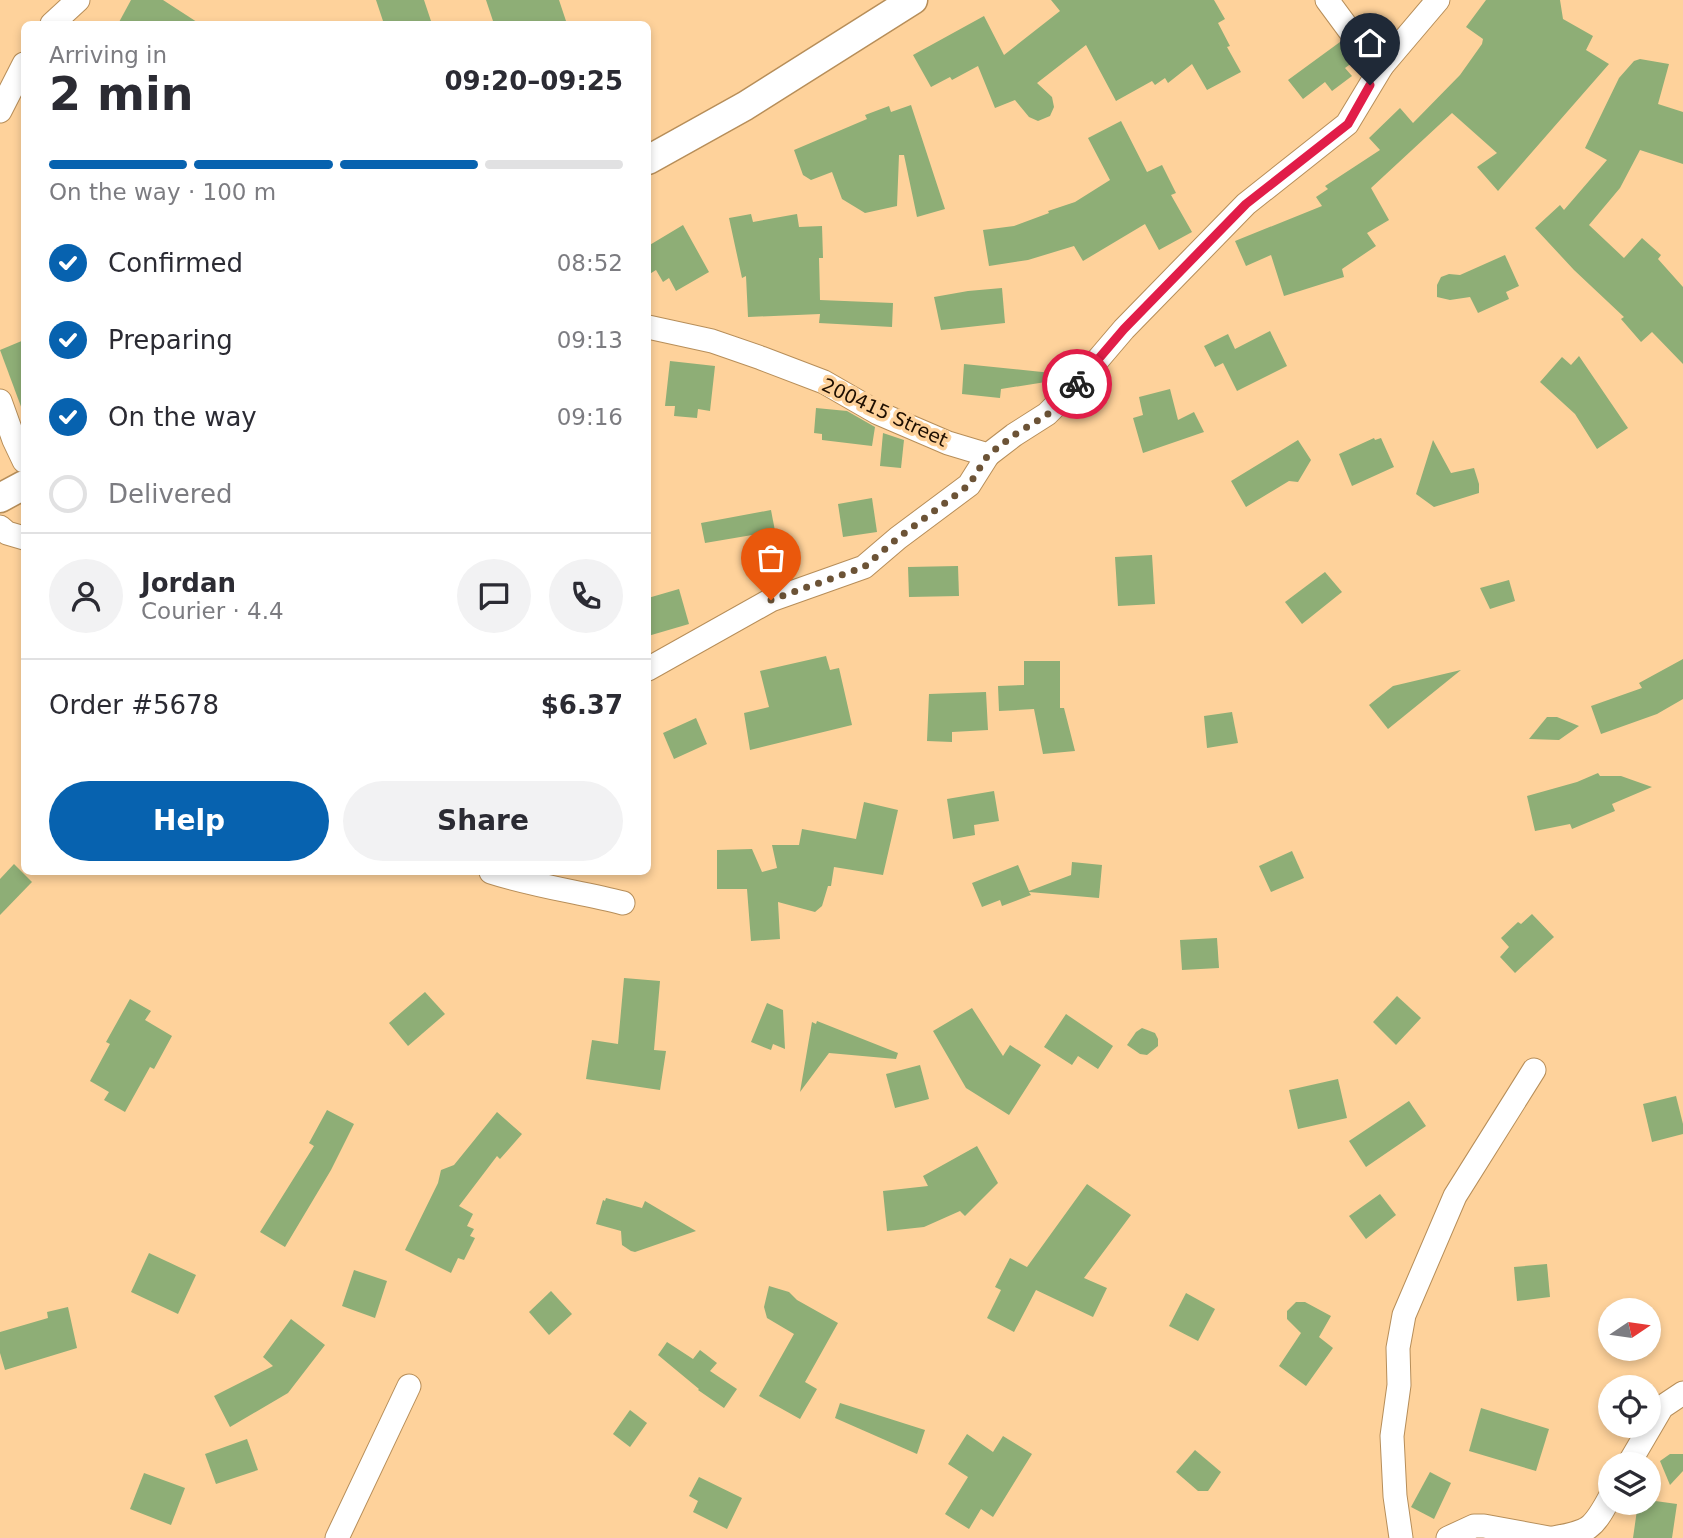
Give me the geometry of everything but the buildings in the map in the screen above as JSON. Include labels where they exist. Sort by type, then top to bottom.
[{"type":"street","points":[[55,21],[78,0]]},
{"type":"street","points":[[651,158],[745,106],[913,0]]},
{"type":"street","points":[[1327,0],[1358,42],[1382,66]]},
{"type":"street","points":[[651,666],[771,600],[864,567],[969,485],[988,455],[1047,415],[1133,319],[1246,204],[1348,124],[1382,66],[1438,0]]},
{"type":"street","points":[[0,111],[21,70]]},
{"type":"street","name":"200415 Street","points":[[651,328],[712,341],[761,358],[824,382],[878,413],[947,443],[988,455]]},
{"type":"street","points":[[0,401],[21,455]]},
{"type":"street","points":[[0,498],[21,487]]},
{"type":"street","points":[[0,527],[7,533],[21,537]]},
{"type":"street","points":[[500,875],[623,903]]},
{"type":"street","points":[[1401,1538],[1395,1496],[1392,1436],[1398,1385],[1398,1348],[1404,1315],[1455,1196],[1534,1070]]},
{"type":"street","points":[[337,1538],[409,1386]]},
{"type":"street","points":[[1636,1452],[1662,1407],[1683,1393]]},
{"type":"street","points":[[1448,1538],[1474,1527],[1484,1526],[1551,1538],[1580,1533],[1591,1526],[1600,1515]]},
{"type":"way so far","points":[[771,600],[864,567],[969,485],[988,455],[1047,415],[1077,384]]},
{"type":"route","points":[[1077,384],[1124,329],[1246,204],[1348,124],[1370,85]]}]
